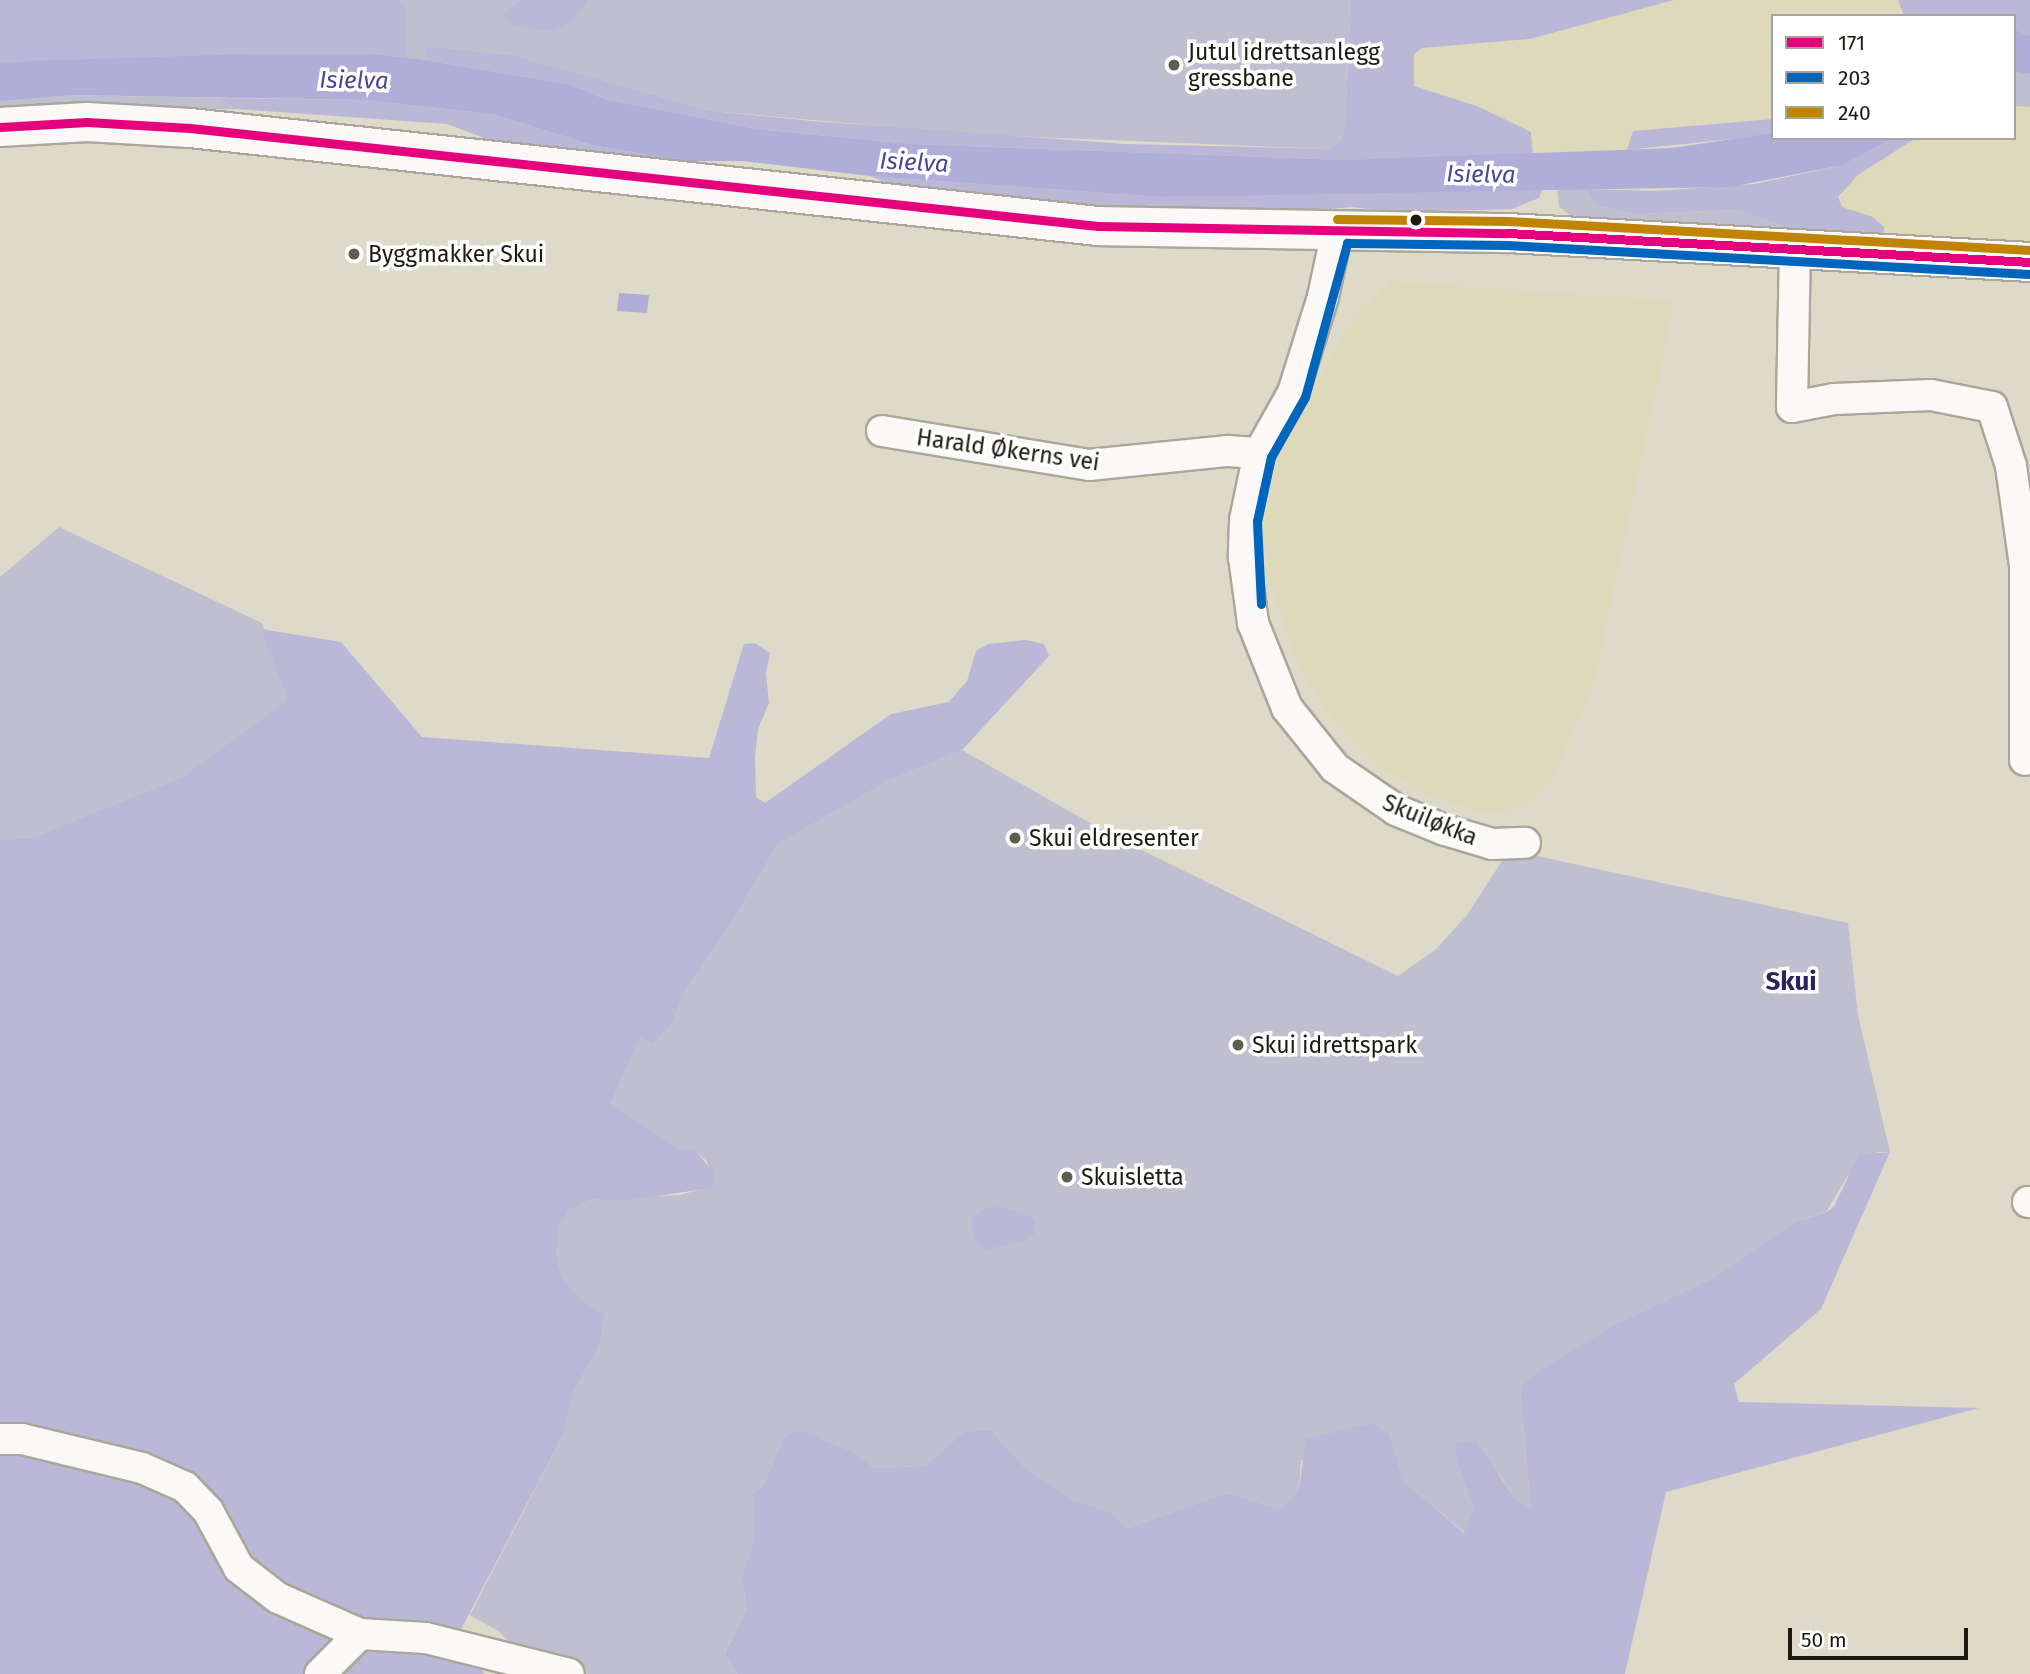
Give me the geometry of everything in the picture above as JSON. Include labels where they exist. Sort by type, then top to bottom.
[{"type":"main road","points":[[0,127],[88,122],[190,128],[1042,222],[1507,233],[2030,262]]},
{"type":"street","name":"Skuiløkka","points":[[1337,231],[1323,298],[1293,393],[1259,453],[1245,520],[1245,569],[1252,623],[1287,708],[1335,768],[1396,810],[1492,844],[1525,843]]},
{"type":"street","points":[[1795,247],[1792,407],[1834,399],[1931,395],[1992,407],[2020,466],[2025,566],[2025,760]]},
{"type":"street","name":"Harald Økerns vei","points":[[881,431],[1089,465],[1228,451],[1259,453]]},
{"type":"street","points":[[0,1439],[22,1439],[142,1468],[185,1487],[208,1511],[239,1568],[278,1598],[360,1634],[426,1638],[569,1674]]},
{"type":"street","points":[[320,1674],[360,1634]]},
{"type":"shaded area","points":[[0,0],[399,0],[406,9],[406,58],[372,54],[0,62]]},
{"type":"shaded area","points":[[399,0],[520,0],[504,13],[582,7],[589,0],[1351,0],[1345,122],[1341,141],[1328,149],[983,135],[712,111],[513,55],[426,46],[426,60],[406,58],[406,9]]},
{"type":"shaded area","points":[[520,0],[589,0],[571,22],[553,31],[517,27],[505,21],[504,13]]},
{"type":"shaded area","points":[[1351,0],[1674,0],[1530,39],[1422,48],[1414,54],[1414,86],[1477,106],[1531,132],[1533,156],[1344,160],[910,144],[758,129],[604,99],[572,85],[426,60],[426,46],[513,55],[712,111],[812,121],[1126,144],[1328,149],[1341,141],[1345,122]]},
{"type":"shaded area","points":[[1674,0],[1898,0],[1903,14],[1771,14],[1771,119],[1633,131],[1627,150],[1533,156],[1530,132],[1477,106],[1414,86],[1414,54],[1421,48],[1530,39]]},
{"type":"shaded area","points":[[1898,0],[2030,0],[2030,36],[2016,30],[2016,14],[1903,14]]},
{"type":"shaded area","points":[[2016,72],[2030,74],[2030,107],[2016,106]]},
{"type":"shaded area","points":[[74,95],[217,98],[236,109],[0,112],[0,101]]},
{"type":"shaded area","points":[[217,98],[364,100],[493,114],[592,145],[682,161],[662,163],[516,150],[447,124],[236,109]]},
{"type":"shaded area","points":[[2016,106],[2030,107],[2030,248],[1884,237],[1856,211],[1841,207],[1841,190],[1884,155],[1912,140],[2016,140]]},
{"type":"shaded area","points":[[1771,119],[1771,133],[1627,150],[1633,131]]},
{"type":"shaded area","points":[[1890,140],[1913,140],[1858,175],[1838,197],[1842,207],[1873,217],[1884,227],[1884,237],[1801,233],[1739,210],[1634,214],[1595,205],[1585,189],[1655,191],[1754,184],[1843,165]]},
{"type":"shaded area","points":[[870,176],[1161,197],[1543,187],[1539,198],[1512,209],[1399,212],[1351,207],[1264,215],[1175,215],[905,190]]},
{"type":"shaded area","points":[[1557,188],[1585,189],[1595,205],[1634,214],[1739,210],[1801,233],[1580,222],[1559,207]]},
{"type":"shaded area","points":[[1390,281],[1675,301],[1593,686],[1551,782],[1523,807],[1487,814],[1434,798],[1379,768],[1335,722],[1299,668],[1272,591],[1263,532],[1276,459],[1342,334]]},
{"type":"shaded area","points":[[59,527],[262,623],[289,700],[182,777],[34,837],[0,840],[0,577]]},
{"type":"shaded area","points":[[261,629],[341,642],[422,737],[709,758],[744,644],[755,643],[770,653],[766,673],[769,703],[758,729],[755,757],[756,797],[765,803],[891,714],[949,702],[967,681],[976,651],[988,644],[1026,640],[1044,644],[1049,656],[962,750],[888,781],[778,844],[729,927],[686,988],[672,1024],[652,1045],[640,1037],[611,1103],[680,1149],[694,1149],[714,1173],[712,1188],[629,1200],[593,1199],[569,1209],[559,1227],[556,1255],[562,1277],[581,1299],[605,1315],[600,1344],[575,1389],[564,1433],[447,1656],[481,1667],[484,1674],[0,1674],[0,840],[34,837],[182,777],[288,700]]},
{"type":"shaded area","points":[[962,750],[1113,836],[1398,976],[1436,949],[1467,915],[1509,850],[1848,923],[1858,1015],[1890,1152],[1878,1152],[1847,1177],[1826,1212],[1795,1222],[1713,1278],[1612,1326],[1536,1372],[1520,1387],[1531,1510],[1515,1499],[1499,1474],[1456,1460],[1474,1509],[1465,1533],[1404,1481],[1389,1433],[1373,1423],[1355,1428],[1301,1461],[1299,1489],[1281,1509],[1227,1493],[1128,1528],[1109,1511],[1074,1500],[1026,1469],[990,1429],[964,1432],[925,1466],[874,1468],[857,1454],[783,1438],[764,1485],[753,1493],[754,1540],[742,1578],[747,1609],[725,1651],[737,1674],[588,1674],[522,1657],[500,1632],[470,1615],[564,1433],[575,1389],[600,1344],[605,1315],[581,1299],[562,1277],[556,1255],[559,1227],[568,1209],[593,1199],[679,1195],[712,1187],[707,1161],[694,1150],[680,1149],[611,1103],[640,1036],[652,1045],[672,1024],[686,988],[729,927],[778,844],[888,781]]},
{"type":"shaded area","points":[[1890,1152],[1821,1309],[1734,1384],[1739,1402],[1979,1408],[1666,1492],[1625,1674],[737,1674],[725,1652],[747,1609],[742,1578],[754,1540],[753,1493],[764,1485],[783,1438],[798,1430],[857,1454],[874,1468],[925,1466],[964,1432],[990,1429],[1026,1469],[1074,1500],[1109,1511],[1128,1528],[1227,1493],[1281,1509],[1299,1489],[1306,1439],[1373,1423],[1389,1433],[1404,1481],[1464,1533],[1474,1509],[1456,1460],[1456,1442],[1476,1441],[1515,1499],[1531,1509],[1520,1387],[1536,1372],[1612,1326],[1713,1278],[1795,1222],[1827,1212],[1834,1206],[1859,1155]]},
{"type":"shaded area","points":[[995,1204],[1031,1216],[1036,1225],[1034,1234],[1026,1240],[984,1250],[973,1237],[972,1217]]},
{"type":"water","points":[[2016,30],[2030,36],[2030,74],[2016,72]]},
{"type":"water","name":"Isielva","points":[[249,54],[372,54],[426,60],[572,85],[604,99],[758,129],[910,144],[1344,160],[1672,148],[1771,133],[1771,140],[1890,140],[1843,165],[1730,187],[1161,197],[870,176],[743,161],[682,161],[592,145],[493,114],[364,100],[74,95],[0,101],[0,62]]},
{"type":"water","points":[[619,293],[649,295],[647,313],[617,311]]},
{"type":"transit line","name":"171","points":[[0,127],[87,122],[190,128],[1098,226],[1507,233],[2030,262]]},
{"type":"transit line","name":"240","points":[[1337,219],[1508,221],[2030,250]]},
{"type":"transit line","name":"203","points":[[1261,604],[1257,521],[1271,457],[1305,397],[1347,243],[1507,245],[2029,274]]},
{"type":"place","name":"Jutul idrettsanlegg gressbane","points":[[1174,65]]},
{"type":"place","name":"Byggmakker Skui","points":[[354,254]]},
{"type":"place","name":"Skui eldresenter","points":[[1015,838]]},
{"type":"place","name":"Skui idrettspark","points":[[1238,1045]]},
{"type":"place","name":"Skuisletta","points":[[1067,1177]]},
{"type":"district","name":"Skui","points":[[1791,982]]}]
